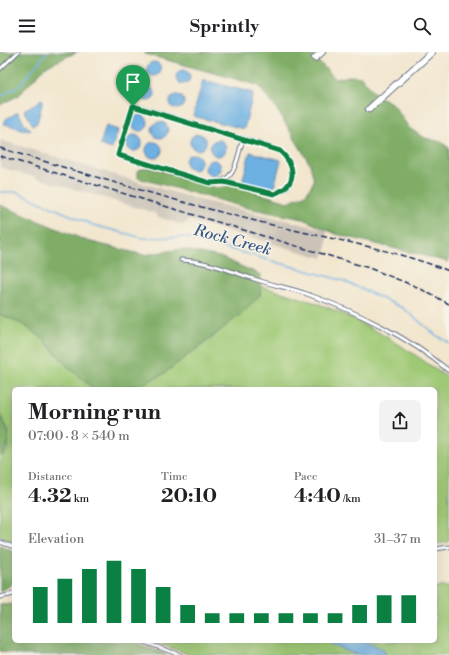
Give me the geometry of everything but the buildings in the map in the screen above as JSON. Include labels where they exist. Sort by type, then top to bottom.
[{"type":"street","points":[[315,58],[322,52]]},
{"type":"street","points":[[369,109],[432,52]]},
{"type":"lane","points":[[0,69],[18,52]]},
{"type":"lane","points":[[133,106],[280,151],[286,157],[291,166],[292,176],[288,186],[274,194],[224,182],[210,183],[118,155],[133,106]]},
{"type":"lane","points":[[224,182],[231,176],[243,139]]},
{"type":"lane","points":[[181,260],[200,261],[254,280],[307,294],[342,308],[394,334],[449,371]]},
{"type":"lane","points":[[0,542],[12,546]]},
{"type":"lane","points":[[437,550],[449,547]]},
{"type":"lane","points":[[0,597],[12,594]]},
{"type":"lane","points":[[147,643],[180,655]]},
{"type":"shaded area","points":[[0,140],[195,199],[327,230],[327,246],[323,258],[189,220],[183,225],[158,217],[155,213],[0,167]]},
{"type":"green space","points":[[0,52],[77,52],[45,67],[19,95],[0,105]]},
{"type":"green space","points":[[146,52],[309,52],[336,79],[349,76],[361,77],[376,95],[393,104],[409,128],[425,138],[441,142],[449,148],[449,262],[336,234],[303,219],[248,208],[138,178],[138,170],[148,167],[218,188],[231,185],[288,202],[306,194],[314,181],[310,164],[274,105],[257,85],[145,54]]},
{"type":"green space","points":[[0,205],[87,241],[144,255],[181,249],[220,257],[261,275],[260,295],[244,312],[162,375],[138,386],[92,387],[68,367],[43,339],[24,325],[0,314]]},
{"type":"green space","points":[[260,286],[299,297],[339,312],[388,338],[449,379],[449,542],[437,544],[437,387],[128,387],[137,386],[190,354],[212,338],[260,295]]},
{"type":"green space","points":[[0,314],[24,325],[43,339],[68,367],[92,387],[12,387],[12,542],[0,537],[0,458],[8,450],[9,431],[0,414]]},
{"type":"green space","points":[[0,414],[8,431],[9,442],[0,458]]},
{"type":"green space","points":[[0,546],[12,551],[12,584],[0,592]]},
{"type":"green space","points":[[437,587],[449,587],[449,655],[386,655],[386,653],[368,643],[437,643]]},
{"type":"green space","points":[[12,604],[12,643],[137,643],[167,655],[20,655],[0,651],[0,605]]},
{"type":"green space","points":[[158,643],[327,643],[357,655],[190,655]]},
{"type":"water","points":[[151,62],[157,62],[161,66],[161,72],[157,76],[151,76],[147,72],[147,66]]},
{"type":"water","points":[[180,70],[186,70],[190,74],[190,80],[186,84],[180,84],[176,80],[176,74]]},
{"type":"water","points":[[203,80],[253,93],[244,129],[193,116]]},
{"type":"water","points":[[145,87],[151,87],[155,91],[155,97],[151,101],[145,101],[141,97],[141,91]]},
{"type":"water","points":[[174,95],[180,95],[184,99],[184,105],[180,109],[174,109],[170,105],[170,99]]},
{"type":"water","points":[[41,99],[43,100],[37,123],[33,125],[24,110]]},
{"type":"water","points":[[18,112],[26,126],[31,129],[30,131],[4,124],[6,119]]},
{"type":"water","points":[[140,115],[146,117],[148,123],[146,129],[140,131],[134,129],[132,123],[134,117]]},
{"type":"water","points":[[160,122],[166,124],[168,130],[166,136],[160,138],[154,136],[152,130],[154,124]]},
{"type":"water","points":[[106,126],[118,130],[112,149],[100,145]]},
{"type":"water","points":[[198,134],[204,136],[206,142],[204,148],[198,150],[192,148],[190,142],[192,136]]},
{"type":"water","points":[[134,135],[140,137],[142,143],[140,149],[134,151],[128,149],[126,143],[128,137]]},
{"type":"water","points":[[218,140],[224,142],[226,148],[224,154],[218,156],[212,154],[210,148],[212,142]]},
{"type":"water","points":[[154,142],[160,144],[162,150],[160,156],[154,158],[148,156],[146,150],[148,144]]},
{"type":"water","points":[[250,152],[281,160],[273,191],[242,183]]},
{"type":"water","points":[[193,154],[199,156],[201,162],[199,168],[193,170],[187,168],[185,162],[187,156]]},
{"type":"water","points":[[213,160],[219,162],[221,168],[219,174],[213,176],[207,174],[205,168],[207,162]]},
{"type":"water","points":[[332,643],[369,643],[383,649],[386,655],[357,655],[332,645]]},
{"type":"waterway","points":[[0,97],[20,85],[47,52]]},
{"type":"waterway","name":"Rock Creek","points":[[0,192],[17,192],[93,225],[143,238],[186,237],[344,281],[403,308],[437,336],[449,343]]},
{"type":"railway","points":[[0,148],[200,207],[359,244],[404,256],[449,271]]},
{"type":"railway","points":[[0,156],[369,268],[417,287],[449,304]]},
{"type":"route","points":[[133,106],[280,151],[286,157],[291,166],[292,176],[288,186],[282,191],[274,194],[224,182],[210,183],[118,155],[133,106]]}]
